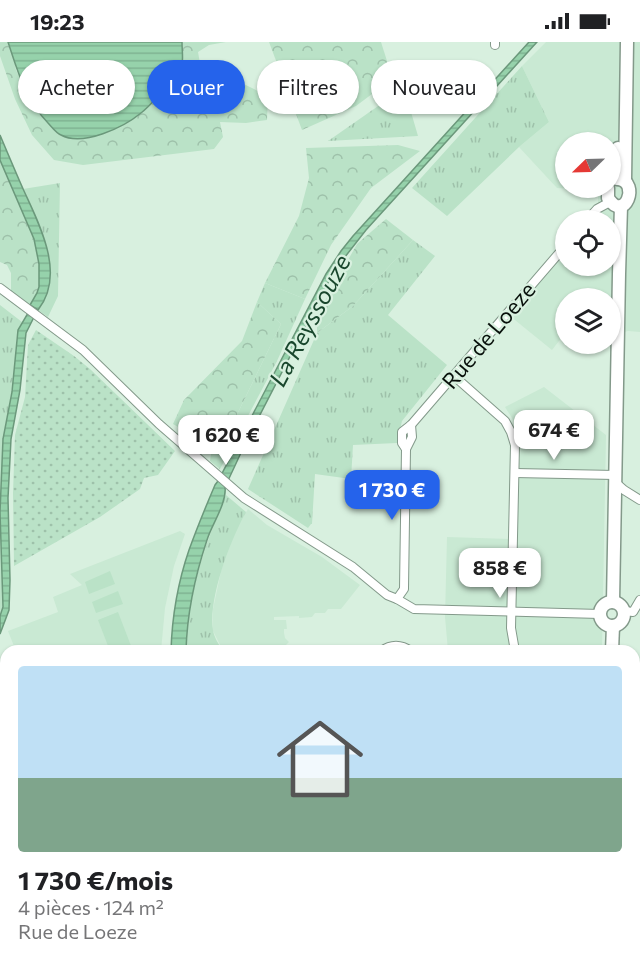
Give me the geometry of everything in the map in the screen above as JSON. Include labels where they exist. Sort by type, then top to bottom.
[{"type":"main road","points":[[617,132],[620,42]]},
{"type":"main road","points":[[619,132],[627,42]]},
{"type":"main road","points":[[616,204],[629,203],[637,192],[631,184],[621,183]]},
{"type":"main road","points":[[611,198],[616,204],[619,274],[613,602]]},
{"type":"main road","points":[[609,602],[620,605],[624,611],[622,621],[613,626],[603,621],[600,614],[609,602]]},
{"type":"main road","points":[[612,645],[613,626]]},
{"type":"street","points":[[596,210],[616,204]]},
{"type":"street","name":"Rue de Loeze","points":[[397,599],[404,589],[406,449],[412,438],[411,425],[555,258]]},
{"type":"street","points":[[0,288],[83,350],[159,424],[233,489],[277,520],[353,567],[387,595],[414,609],[600,614]]},
{"type":"street","points":[[453,376],[505,421],[512,432],[515,445],[511,612],[514,645]]},
{"type":"street","points":[[515,473],[615,478],[624,490],[640,500]]},
{"type":"street","points":[[624,611],[633,612],[640,600]]},
{"type":"shaded area","points":[[8,42],[182,42],[182,60],[147,60],[147,107],[134,118],[114,129],[80,139],[61,135],[40,114],[135,114],[135,60],[18,60],[18,72]]},
{"type":"shaded area","points":[[529,42],[537,42],[497,86],[497,77]]},
{"type":"shaded area","points":[[546,42],[640,42],[640,332],[621,333],[621,288],[555,288],[555,346],[552,350],[510,316],[555,264],[555,276],[621,276],[621,210],[598,210],[598,198],[621,198],[621,132],[555,132],[555,186],[519,147],[549,122],[522,66]]},
{"type":"shaded area","points":[[464,114],[472,114],[366,230],[330,279],[225,487],[224,500],[207,540],[195,581],[186,645],[171,645],[174,613],[182,574],[215,485],[326,274],[341,251]]},
{"type":"shaded area","points":[[0,135],[48,250],[50,282],[46,296],[38,310],[30,305],[39,287],[39,264],[34,239],[0,160]]},
{"type":"shaded area","points":[[28,313],[34,317],[26,333],[20,390],[11,439],[8,498],[9,610],[0,634],[0,616],[3,607],[0,512],[3,439],[12,392],[18,330]]},
{"type":"shaded area","points":[[544,387],[606,435],[602,645],[447,645],[445,617],[447,537],[513,539],[521,444],[517,426],[505,407]]},
{"type":"shaded area","points":[[248,509],[267,525],[322,557],[360,585],[341,609],[328,609],[325,613],[315,613],[312,617],[274,617],[274,620],[286,620],[287,629],[284,629],[284,633],[289,642],[286,645],[220,645],[213,631],[213,609],[221,571],[236,529]]},
{"type":"shaded area","points":[[180,531],[185,534],[174,566],[165,608],[162,645],[14,645],[8,631],[58,612],[53,597],[82,585],[70,574]]},
{"type":"green space","points":[[0,42],[8,42],[18,74],[18,105],[15,99],[0,56]]},
{"type":"green space","points":[[182,42],[226,42],[209,45],[198,52],[199,60],[183,60]]},
{"type":"green space","points":[[269,42],[381,42],[387,60],[371,60],[371,95],[359,104],[359,60],[276,60]]},
{"type":"green space","points":[[522,66],[549,122],[519,147],[447,216],[412,188],[479,114],[497,114],[497,94]]},
{"type":"green space","points":[[245,84],[257,91],[257,114],[267,114],[267,120],[246,123],[220,122],[223,137],[214,149],[83,165],[54,160],[32,135],[22,114],[40,114],[59,135],[97,136],[147,108],[147,114],[245,114]]},
{"type":"green space","points":[[371,111],[371,114],[412,114],[418,136],[328,141]]},
{"type":"green space","points":[[296,114],[338,114],[302,130]]},
{"type":"green space","points":[[398,145],[420,151],[371,188],[331,245],[305,299],[265,283],[299,216],[309,178],[306,148]]},
{"type":"green space","points":[[0,160],[34,239],[39,264],[39,287],[30,305],[11,291],[11,273],[7,265],[0,262]]},
{"type":"green space","points":[[60,183],[58,296],[48,317],[38,310],[43,303],[48,254],[40,227],[23,189]]},
{"type":"green space","points":[[386,219],[413,240],[353,306],[317,333],[317,315],[357,244]]},
{"type":"green space","points":[[413,240],[435,256],[388,315],[447,365],[402,421],[397,443],[353,445],[351,479],[315,474],[312,524],[308,528],[248,489],[317,333],[353,306]]},
{"type":"green space","points":[[265,283],[305,299],[277,361],[220,469],[210,461],[212,447],[227,435],[281,324],[257,302]]},
{"type":"green space","points":[[257,302],[281,324],[227,435],[212,447],[173,424],[184,400],[242,341]]},
{"type":"green space","points":[[0,305],[22,322],[17,335],[13,383],[3,439],[0,512]]},
{"type":"green space","points":[[36,330],[90,369],[175,451],[158,475],[144,478],[140,489],[100,517],[14,566],[15,435],[25,397],[28,345]]},
{"type":"green space","points":[[226,495],[246,512],[234,537],[217,586],[212,617],[213,630],[220,645],[186,645],[190,610],[198,571]]},
{"type":"green space","points":[[0,546],[3,607],[0,616]]},
{"type":"green space","points":[[110,571],[115,584],[89,594],[85,582]]},
{"type":"green space","points":[[118,591],[123,604],[96,613],[92,602]]},
{"type":"green space","points":[[118,612],[131,645],[108,645],[98,620]]},
{"type":"water label","name":"La Reyssouze","points":[[309,320]]}]
